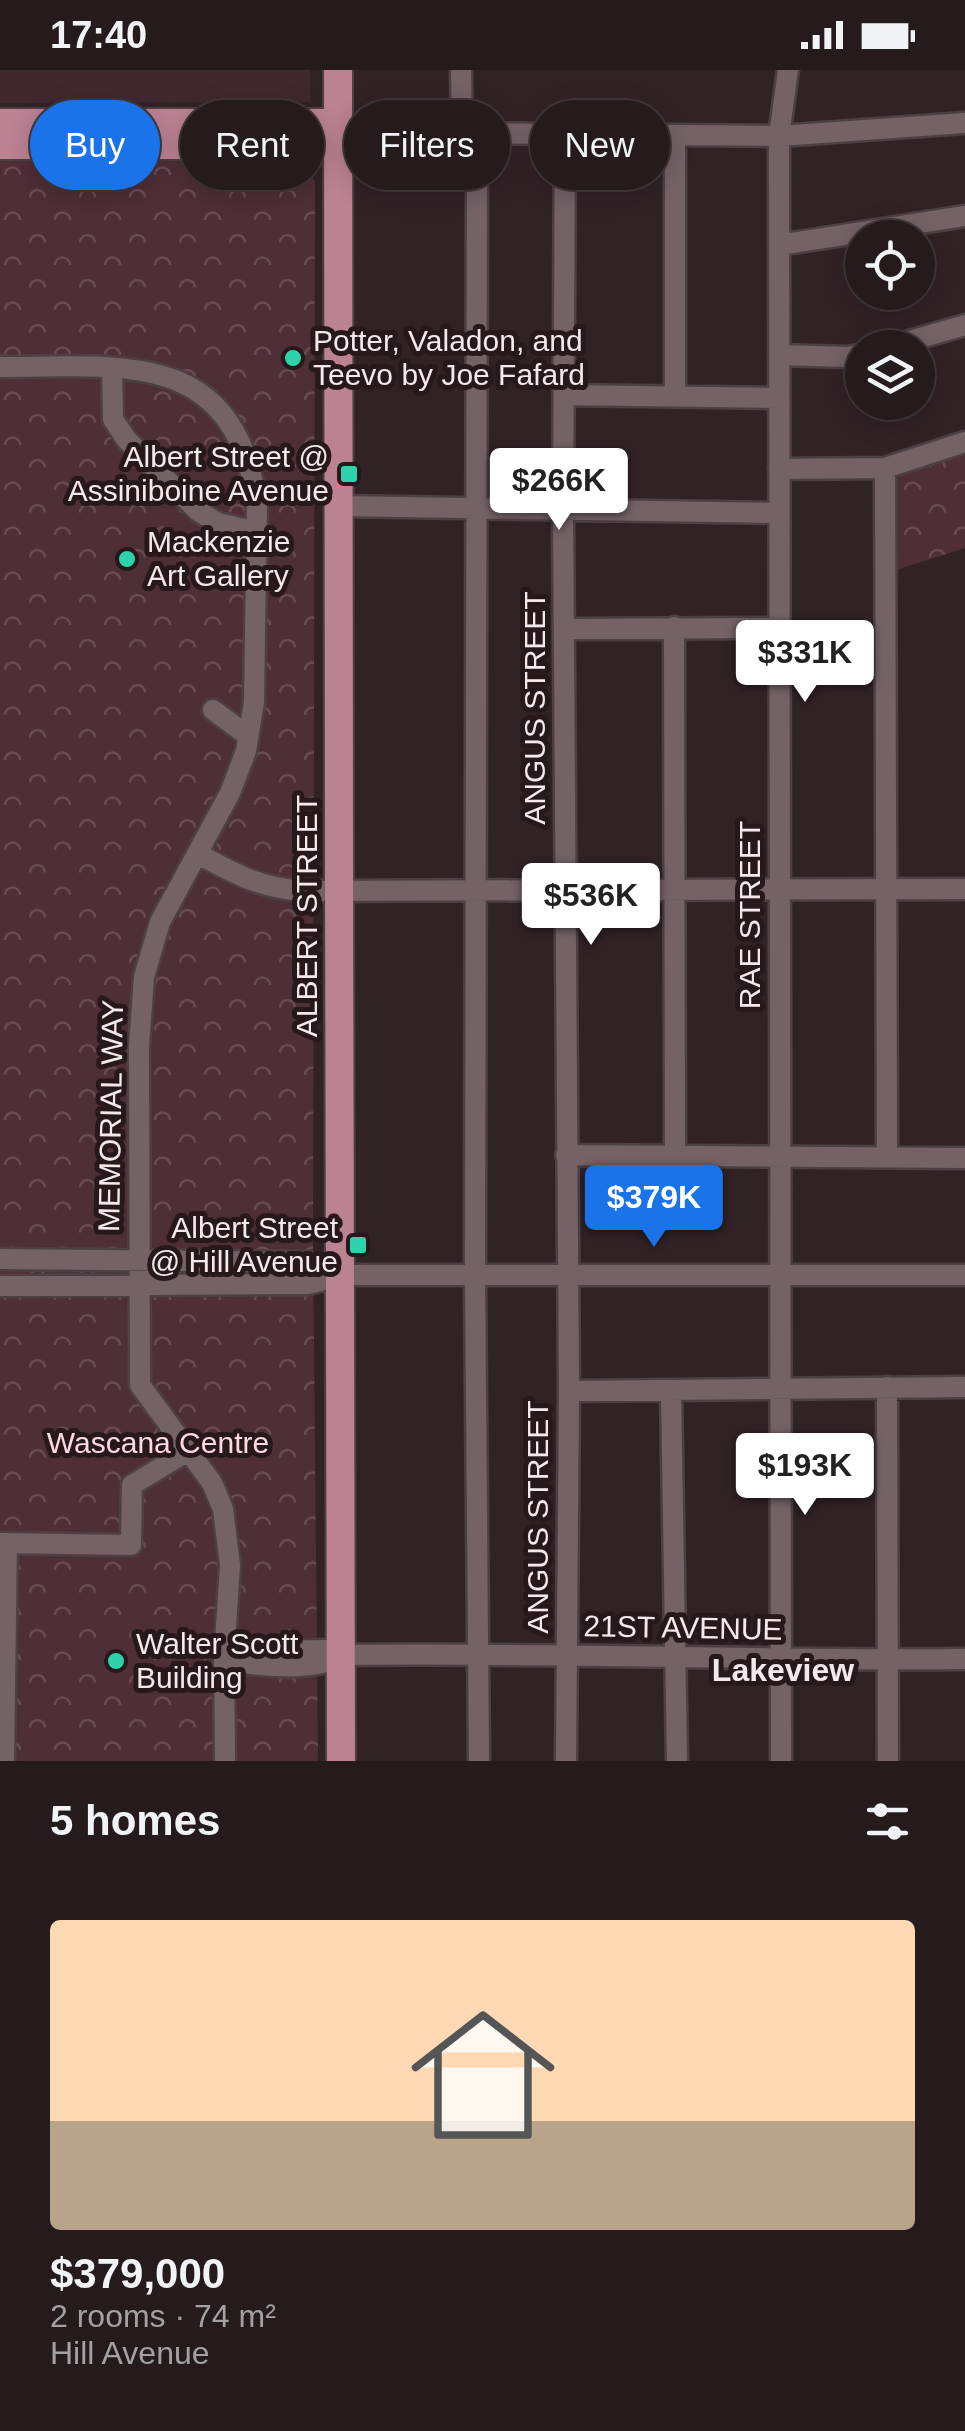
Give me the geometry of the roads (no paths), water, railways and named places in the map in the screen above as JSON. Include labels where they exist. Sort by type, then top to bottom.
[{"type":"main road","name":"ALBERT STREET","points":[[338,70],[341,1761]]},
{"type":"main road","points":[[0,123],[337,133]]},
{"type":"main road","points":[[0,145],[337,133]]},
{"type":"street","points":[[462,70],[466,100]]},
{"type":"street","name":"RAE STREET","points":[[781,1761],[779,136],[788,70]]},
{"type":"street","points":[[670,135],[779,136],[965,123]]},
{"type":"street","points":[[337,133],[344,133]]},
{"type":"street","points":[[675,135],[675,395]]},
{"type":"street","points":[[471,190],[477,509],[478,1761]]},
{"type":"street","name":"ANGUS STREET","points":[[565,190],[566,1761]]},
{"type":"street","points":[[779,245],[965,216]]},
{"type":"street","points":[[935,334],[965,326]]},
{"type":"street","points":[[779,356],[845,357]]},
{"type":"street","name":"MEMORIAL WAY","points":[[0,368],[112,368],[154,372],[176,380],[196,389],[228,418],[239,436],[252,474],[257,532],[254,702],[248,736],[230,793],[160,922],[144,977],[138,1064],[140,1384],[212,1483],[228,1532],[225,1761]]},
{"type":"street","points":[[112,368],[113,419],[126,438],[198,512],[218,522],[257,532]]},
{"type":"street","points":[[564,395],[780,398]]},
{"type":"street","points":[[780,468],[886,468],[965,442]]},
{"type":"street","points":[[886,468],[886,1158]]},
{"type":"street","points":[[339,506],[780,514]]},
{"type":"street","points":[[674,628],[676,1157]]},
{"type":"street","points":[[565,629],[780,628]]},
{"type":"street","points":[[213,710],[248,736]]},
{"type":"street","points":[[198,854],[272,889],[965,889]]},
{"type":"street","points":[[566,1155],[965,1158]]},
{"type":"street","points":[[0,1259],[307,1262],[343,1275]]},
{"type":"street","points":[[0,1286],[308,1284],[343,1275],[965,1275]]},
{"type":"street","points":[[887,1387],[888,1761]]},
{"type":"street","points":[[568,1391],[965,1387]]},
{"type":"street","points":[[671,1390],[677,1761]]},
{"type":"street","points":[[4,1761],[3,1543],[132,1545],[132,1485],[188,1450]]},
{"type":"street","name":"21ST AVENUE","points":[[224,1658],[250,1666],[330,1664],[341,1656],[480,1653],[965,1658]]},
{"type":"place","name":"Potter, Valadon, and Teevo by Joe Fafard","points":[[293,358]]},
{"type":"place","name":"Albert Street @ Assiniboine Avenue","points":[[349,474]]},
{"type":"place","name":"Mackenzie Art Gallery","points":[[127,559]]},
{"type":"place","name":"Albert Street @ Hill Avenue","points":[[358,1245]]},
{"type":"place","name":"Walter Scott Building","points":[[116,1661]]},
{"type":"district","name":"Lakeview","points":[[783,1670]]},
{"type":"park label","name":"Wascana Centre","points":[[158,1443]]}]
